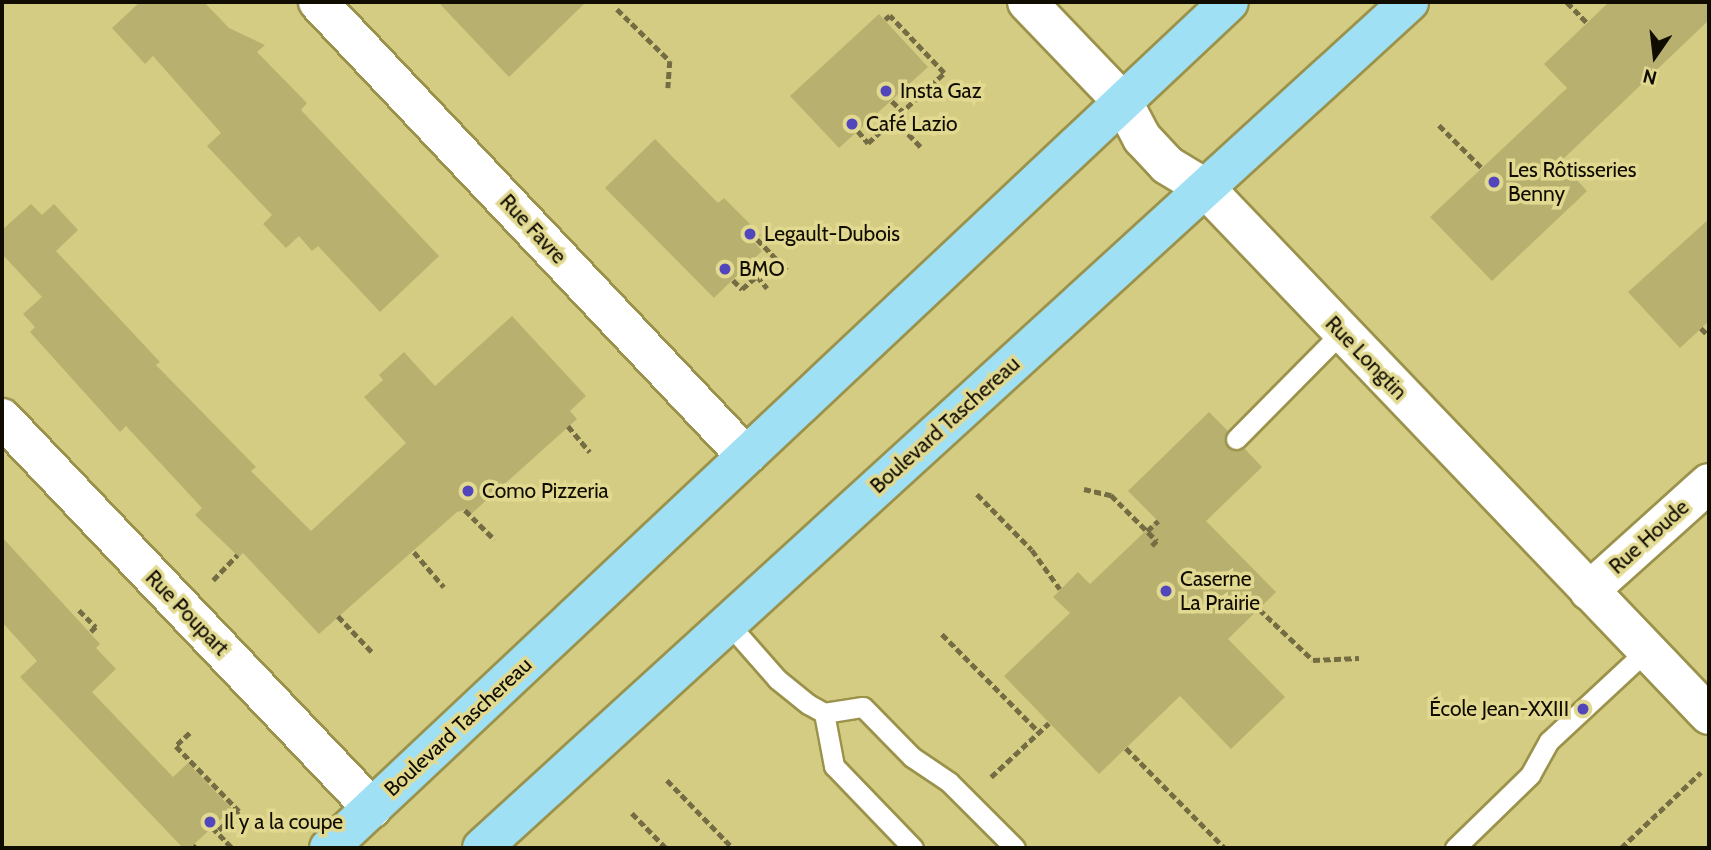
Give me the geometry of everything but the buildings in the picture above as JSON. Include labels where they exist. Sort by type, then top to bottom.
[{"type":"main road","name":"Boulevard Taschereau","points":[[329,848],[1229,2]]},
{"type":"main road","name":"Boulevard Taschereau","points":[[482,848],[1409,2]]},
{"type":"street","name":"Rue Favre","points":[[318,2],[746,456]]},
{"type":"street","name":"Rue Longtin","points":[[1027,2],[1123,102],[1142,138],[1167,165],[1205,188],[1709,715]]},
{"type":"street","name":"Rue Poupart","points":[[2,418],[372,808]]},
{"type":"street","name":"Rue Houde","points":[[1590,591],[1709,483]]},
{"type":"lane","points":[[1236,439],[1342,332]]},
{"type":"lane","points":[[727,622],[777,679],[824,713],[834,766],[913,848]]},
{"type":"lane","points":[[1455,848],[1530,775],[1549,741],[1647,650]]},
{"type":"lane","points":[[824,713],[863,707],[912,757],[967,800],[1015,848]]},
{"type":"path","points":[[1567,2],[1587,23]]},
{"type":"path","points":[[617,9],[670,61],[668,88]]},
{"type":"path","points":[[858,131],[868,143],[944,73],[890,16],[885,20]]},
{"type":"path","points":[[892,101],[902,111]]},
{"type":"path","points":[[894,118],[922,148]]},
{"type":"path","points":[[1439,125],[1482,168]]},
{"type":"path","points":[[757,239],[788,270]]},
{"type":"path","points":[[733,280],[742,289],[757,276],[768,288]]},
{"type":"path","points":[[1701,328],[1709,336]]},
{"type":"path","points":[[568,426],[590,452]]},
{"type":"path","points":[[1084,489],[1111,495],[1157,541],[1152,546]]},
{"type":"path","points":[[977,494],[1032,550],[1060,589]]},
{"type":"path","points":[[465,509],[495,540]]},
{"type":"path","points":[[1147,531],[1158,522]]},
{"type":"path","points":[[414,552],[444,587]]},
{"type":"path","points":[[211,583],[236,555]]},
{"type":"path","points":[[1259,608],[1313,660],[1359,658]]},
{"type":"path","points":[[79,610],[96,627],[91,632]]},
{"type":"path","points":[[338,616],[373,653]]},
{"type":"path","points":[[942,634],[1039,733]]},
{"type":"path","points":[[967,800],[1049,723]]},
{"type":"path","points":[[190,733],[176,746],[239,811],[217,832]]},
{"type":"path","points":[[1126,748],[1225,848]]},
{"type":"path","points":[[1621,848],[1701,772]]},
{"type":"path","points":[[667,780],[733,848]]},
{"type":"path","points":[[632,813],[666,848]]},
{"type":"path","points":[[212,827],[232,848]]},
{"type":"place","name":"Insta Gaz","points":[[886,91]]},
{"type":"place","name":"Café Lazio","points":[[852,124]]},
{"type":"place","name":"Les Rôtisseries Benny","points":[[1494,182]]},
{"type":"place","name":"Legault-Dubois","points":[[750,234]]},
{"type":"place","name":"BMO","points":[[725,269]]},
{"type":"place","name":"Como Pizzeria","points":[[468,491]]},
{"type":"place","name":"Caserne La Prairie","points":[[1166,591]]},
{"type":"place","name":"École Jean-XXIII","points":[[1583,709]]},
{"type":"place","name":"Il y a la coupe","points":[[210,822]]}]
